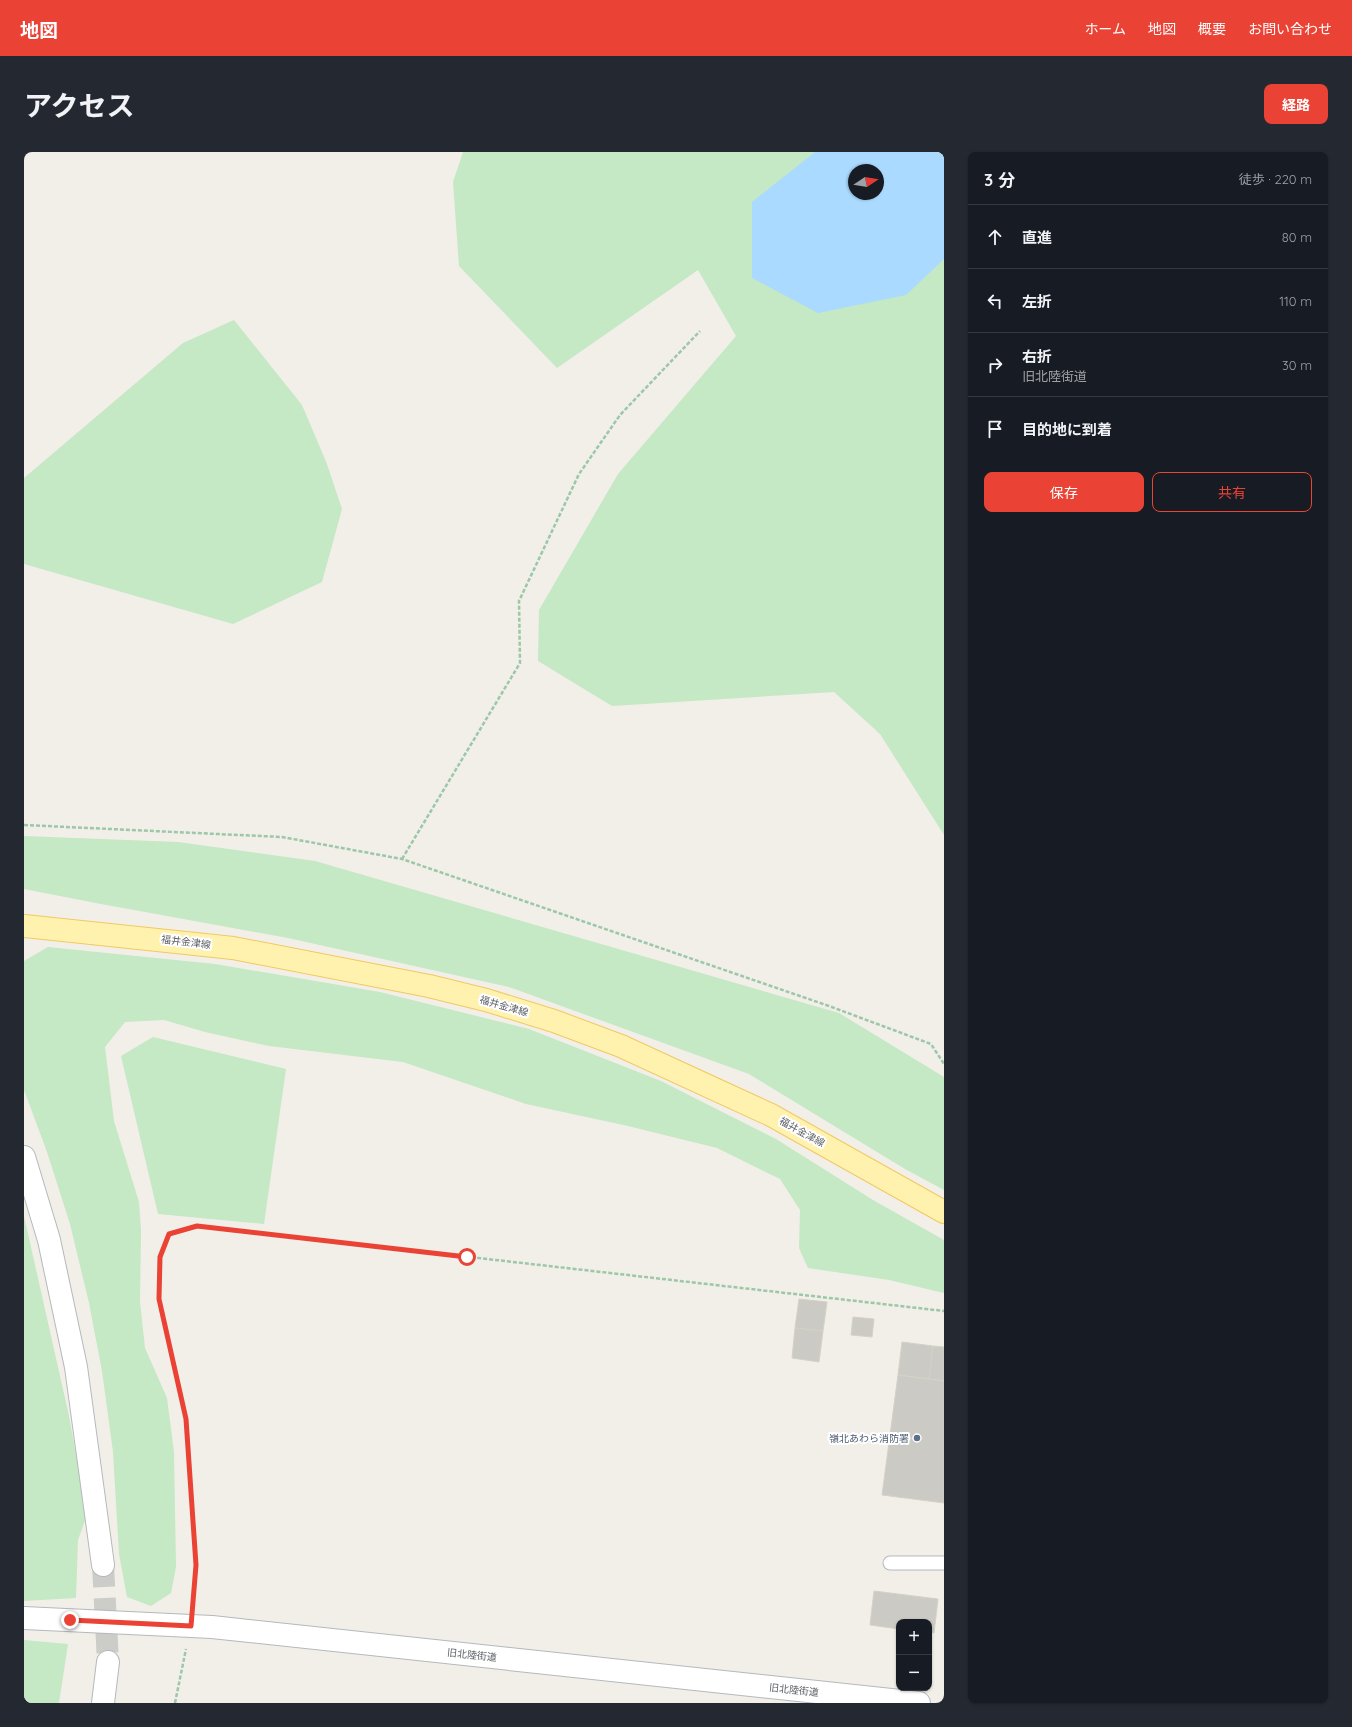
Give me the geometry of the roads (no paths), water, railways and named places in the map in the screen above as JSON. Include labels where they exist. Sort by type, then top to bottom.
[{"type":"main road","name":"福井金津線","points":[[24,926],[233,948],[429,986],[486,1000],[554,1021],[621,1046],[771,1115],[944,1212]]},
{"type":"street","points":[[24,1157],[49,1240],[76,1367],[103,1565]]},
{"type":"street","name":"旧北陸街道","points":[[24,1618],[191,1626],[919,1703]]},
{"type":"street","points":[[103,1703],[108,1662]]},
{"type":"lane","points":[[890,1563],[944,1563]]},
{"type":"water","points":[[815,152],[944,152],[944,259],[906,295],[818,313],[752,278],[752,202]]},
{"type":"tunnel","points":[[103,1565],[108,1662]]},
{"type":"place","name":"嶺北あわら消防署","points":[[917,1438]]}]
